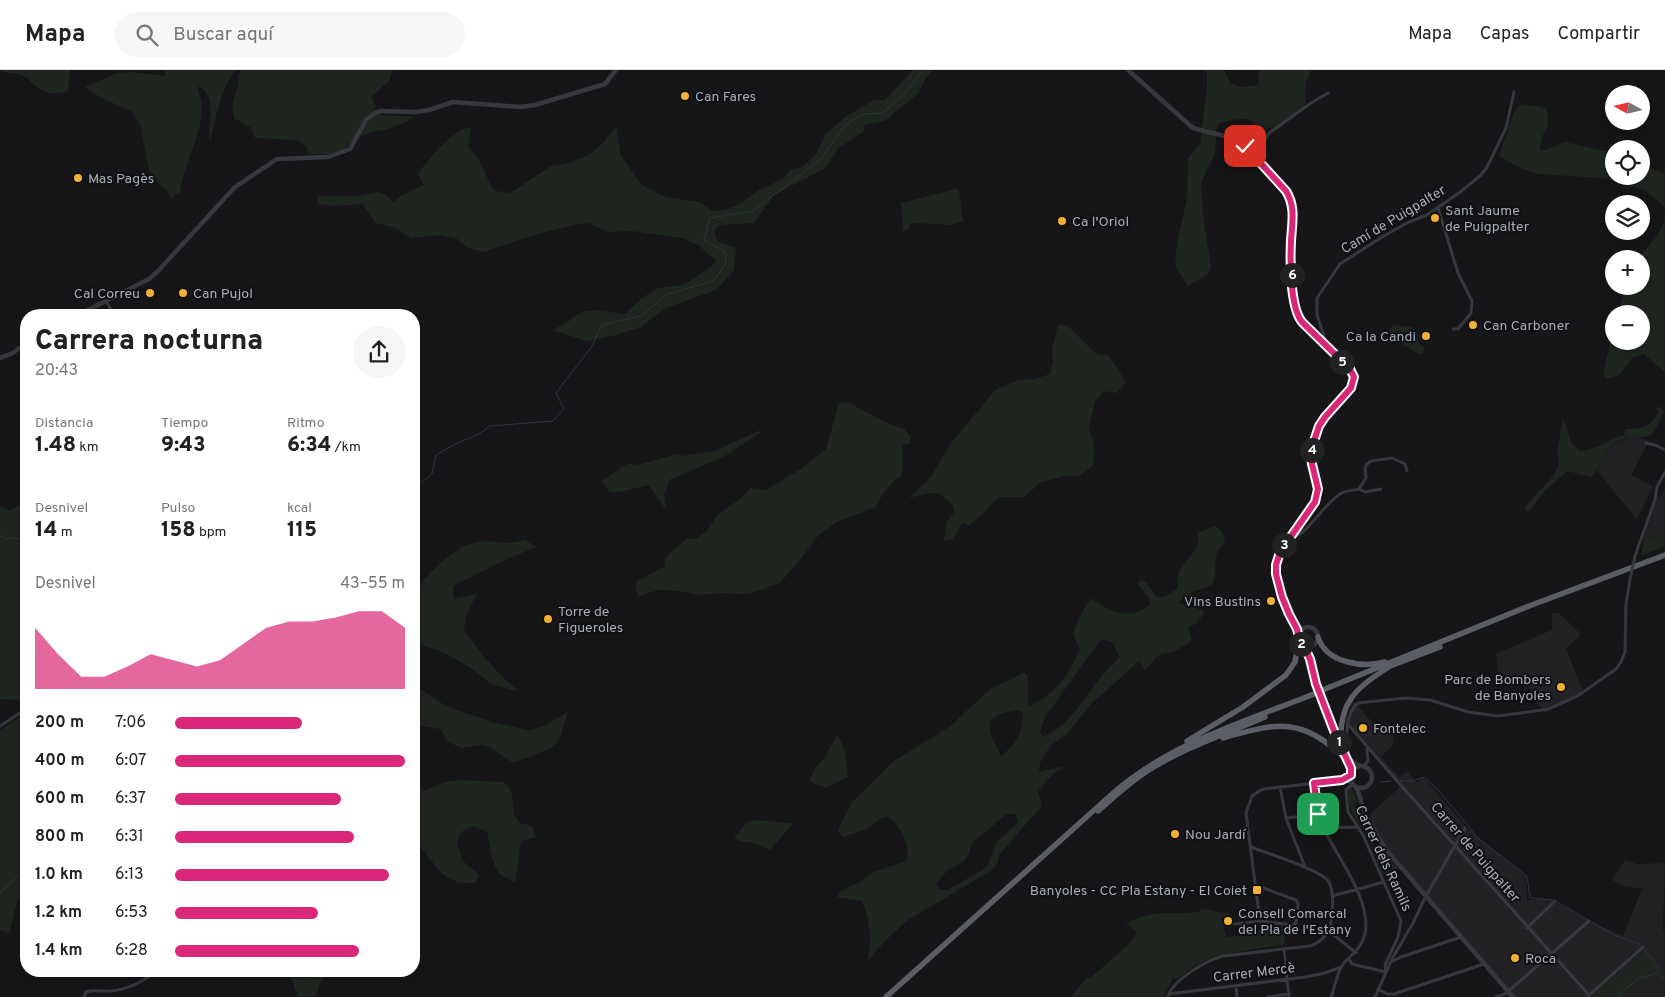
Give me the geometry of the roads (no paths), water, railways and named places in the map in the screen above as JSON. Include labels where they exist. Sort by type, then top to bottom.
[{"type":"highway","points":[[886,997],[1115,790],[1155,764],[1401,658],[1529,606],[1665,556]]},
{"type":"highway","points":[[1330,688],[1389,667],[1665,556]]},
{"type":"highway","points":[[1318,637],[1320,645],[1324,650],[1336,658],[1352,663],[1373,664],[1401,658]]},
{"type":"highway","points":[[892,997],[1118,794],[1155,764],[1159,758],[1213,726],[1280,681],[1291,670],[1295,662],[1299,638]]},
{"type":"highway","points":[[1341,745],[1342,722],[1348,703],[1363,684],[1389,667]]},
{"type":"highway","points":[[1155,764],[1163,764],[1219,739],[1261,729],[1284,726],[1298,727],[1311,733],[1347,756]]},
{"type":"street","points":[[90,309],[144,282],[158,271],[234,187],[277,159],[328,157],[350,149],[366,120],[381,110],[415,112],[429,110],[453,102],[520,107],[535,106],[605,84],[616,70]]},
{"type":"street","points":[[1128,70],[1192,128],[1236,139],[1286,191],[1292,200],[1294,209],[1291,243],[1295,309],[1302,322],[1350,369],[1354,377],[1351,388],[1325,417],[1316,435],[1311,453],[1318,489],[1317,496],[1312,507],[1290,537],[1278,558],[1276,574],[1282,597],[1310,659],[1316,684],[1341,745],[1347,756],[1353,762],[1369,770],[1372,776],[1370,783],[1366,786],[1361,796]]},
{"type":"street","name":"Camí de Puigpalter","points":[[1325,345],[1326,342],[1317,315],[1317,298],[1340,264],[1382,237],[1409,222],[1420,219],[1471,184],[1487,167],[1506,128],[1514,92]]},
{"type":"street","points":[[1260,162],[1268,133],[1328,93]]},
{"type":"street","points":[[1438,208],[1458,273],[1472,302],[1471,313],[1458,329],[1453,329]]},
{"type":"street","points":[[106,301],[111,309]]},
{"type":"street","points":[[0,358],[13,353],[20,348]]},
{"type":"street","points":[[1646,443],[1665,450]]},
{"type":"street","points":[[1357,489],[1366,478],[1365,468],[1371,461],[1395,458],[1405,464],[1407,471]]},
{"type":"street","points":[[1513,997],[1387,851],[1377,836],[1363,808],[1361,796],[1351,774],[1347,756],[1347,723],[1353,707],[1358,703],[1405,698],[1430,700],[1468,712],[1498,716],[1549,709],[1568,700],[1616,669],[1625,652],[1626,604],[1635,556],[1655,500],[1657,487],[1665,472]]},
{"type":"street","points":[[1290,537],[1299,536],[1341,493],[1357,489],[1365,492],[1380,489]]},
{"type":"street","points":[[1294,623],[1316,630],[1318,637],[1310,659]]},
{"type":"street","points":[[1299,638],[1302,629],[1307,627]]},
{"type":"street","points":[[1304,646],[1314,645]]},
{"type":"street","points":[[0,726],[20,713]]},
{"type":"street","name":"Carrer de Puigpalter","points":[[1347,723],[1588,996]]},
{"type":"street","points":[[1348,738],[1357,735]]},
{"type":"street","points":[[1343,780],[1355,768],[1367,764],[1369,753],[1365,744]]},
{"type":"street","points":[[1260,921],[1246,813],[1252,796],[1259,791],[1280,787],[1343,780],[1360,788],[1366,786]]},
{"type":"street","points":[[1314,783],[1318,814],[1364,907],[1366,922],[1362,944],[1356,953],[1341,967],[1331,997]]},
{"type":"street","name":"Carrer dels Ramils","points":[[1354,784],[1346,790],[1347,806],[1350,815],[1359,828],[1401,921],[1398,937],[1385,965],[1386,972]]},
{"type":"street","points":[[1280,787],[1286,818],[1305,868]]},
{"type":"street","points":[[1286,818],[1318,814]]},
{"type":"street","points":[[1324,828],[1359,828]]},
{"type":"street","points":[[1375,997],[1397,950],[1465,828]]},
{"type":"street","points":[[1168,996],[1173,986],[1202,964],[1212,959],[1316,944],[1323,940],[1329,931],[1332,919],[1332,896],[1330,884],[1325,878],[1305,868],[1250,847]]},
{"type":"street","points":[[1332,896],[1384,882]]},
{"type":"street","points":[[1234,924],[1260,921],[1293,925],[1296,923],[1298,904],[1296,900],[1255,885]]},
{"type":"street","points":[[1527,928],[1555,901]]},
{"type":"street","points":[[1496,997],[1508,991],[1589,921]]},
{"type":"street","points":[[1329,931],[1356,953]]},
{"type":"street","points":[[1391,963],[1401,957],[1461,937]]},
{"type":"street","points":[[1588,996],[1644,947]]},
{"type":"street","points":[[1268,997],[1289,996],[1284,949]]},
{"type":"street","points":[[1397,950],[1397,954],[1401,957]]},
{"type":"street","points":[[1349,960],[1352,964],[1386,972]]},
{"type":"street","points":[[1378,989],[1391,994],[1404,991],[1484,964]]},
{"type":"street","name":"Carrer Mercè","points":[[1168,996],[1316,976],[1341,967]]},
{"type":"street","points":[[84,997],[86,992],[93,990],[112,991],[141,982],[148,977]]},
{"type":"street","points":[[1236,986],[1237,997]]},
{"type":"street","points":[[1404,991],[1406,997]]},
{"type":"waterway","points":[[420,484],[432,474],[436,455],[457,443],[477,435],[490,426],[553,421],[564,409],[556,393],[592,346],[602,325],[641,316],[668,294],[713,281],[726,264],[725,252],[704,240],[710,218],[753,211],[821,159],[845,125],[863,114],[881,113],[890,107],[907,91],[923,70]]},
{"type":"waterway","points":[[0,536],[20,539]]},
{"type":"waterway","points":[[1400,781],[1412,781],[1424,777],[1439,791],[1478,838],[1527,876],[1530,898],[1554,900],[1614,935],[1639,944]]},
{"type":"waterway","points":[[1381,782],[1391,781]]},
{"type":"waterway","points":[[0,893],[20,874]]},
{"type":"waterway","points":[[1644,949],[1658,967],[1658,971]]},
{"type":"waterway","points":[[1619,997],[1639,978],[1658,973],[1665,980]]},
{"type":"place","name":"Can Fares","points":[[685,96]]},
{"type":"place","name":"Mas Pagès","points":[[78,178]]},
{"type":"place","name":"Sant Jaume de Puigpalter","points":[[1435,218]]},
{"type":"place","name":"Ca l'Oriol","points":[[1062,221]]},
{"type":"place","name":"Cal Correu","points":[[150,293]]},
{"type":"place","name":"Can Pujol","points":[[183,293]]},
{"type":"place","name":"Can Carboner","points":[[1473,325]]},
{"type":"place","name":"Ca la Candi","points":[[1426,336]]},
{"type":"place","name":"Vins Bustins","points":[[1271,601]]},
{"type":"place","name":"Torre de Figueroles","points":[[548,619]]},
{"type":"place","name":"Parc de Bombers de Banyoles","points":[[1561,687]]},
{"type":"place","name":"Fontelec","points":[[1363,728]]},
{"type":"place","name":"Nou Jardí","points":[[1175,834]]},
{"type":"place","name":"Banyoles - CC Pla Estany - El Coiet","points":[[1257,890]]},
{"type":"place","name":"Consell Comarcal del Pla de l'Estany","points":[[1228,921]]},
{"type":"place","name":"Roca","points":[[1515,958]]}]
